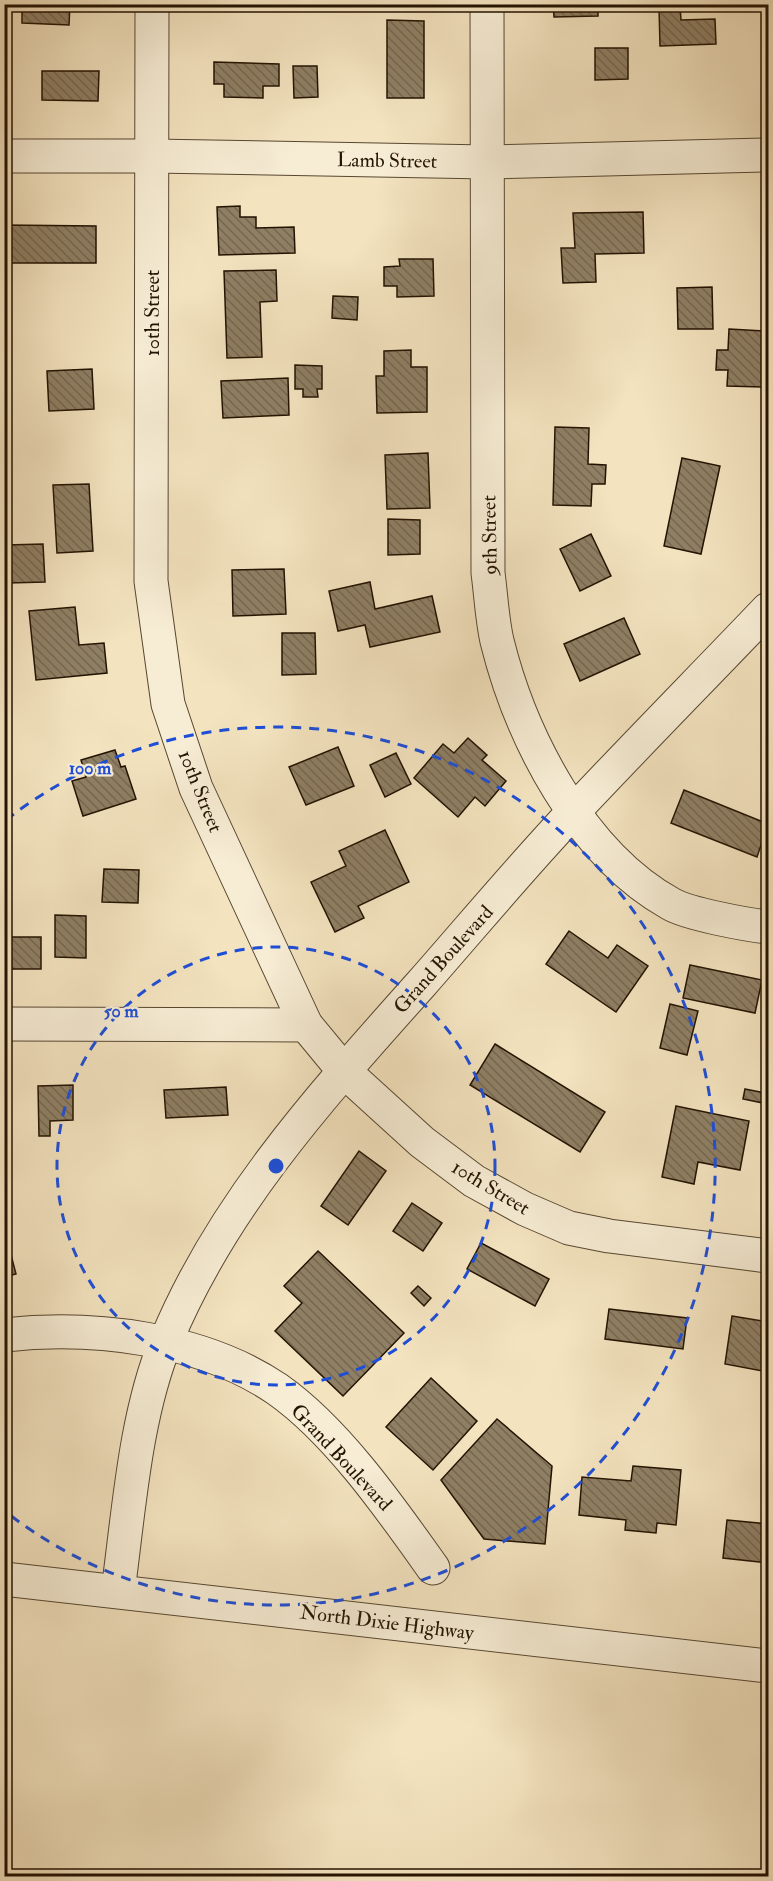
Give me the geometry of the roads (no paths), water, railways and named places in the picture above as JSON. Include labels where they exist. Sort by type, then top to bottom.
[{"type":"street","name":"10th Street","points":[[152,4],[151,581],[168,704],[196,788],[306,1024],[344,1071],[422,1142],[474,1181],[536,1214],[569,1228],[609,1236],[768,1256]]},
{"type":"street","name":"9th Street","points":[[487,4],[490,584],[497,639],[515,698],[543,760],[573,812],[607,855],[637,882],[673,906],[768,927]]},
{"type":"street","name":"Lamb Street","points":[[4,156],[153,156],[487,162],[768,155]]},
{"type":"street","name":"Grand Boulevard","points":[[118,1591],[137,1458],[149,1399],[164,1344],[194,1277],[242,1201],[292,1132],[573,812],[768,609]]},
{"type":"street","points":[[4,1024],[306,1024]]},
{"type":"street","name":"Grand Boulevard","points":[[4,1335],[47,1330],[106,1333],[188,1348],[231,1365],[277,1389],[317,1424],[364,1476],[433,1568]]},
{"type":"street","name":"North Dixie Highway","points":[[4,1579],[768,1666]]}]
